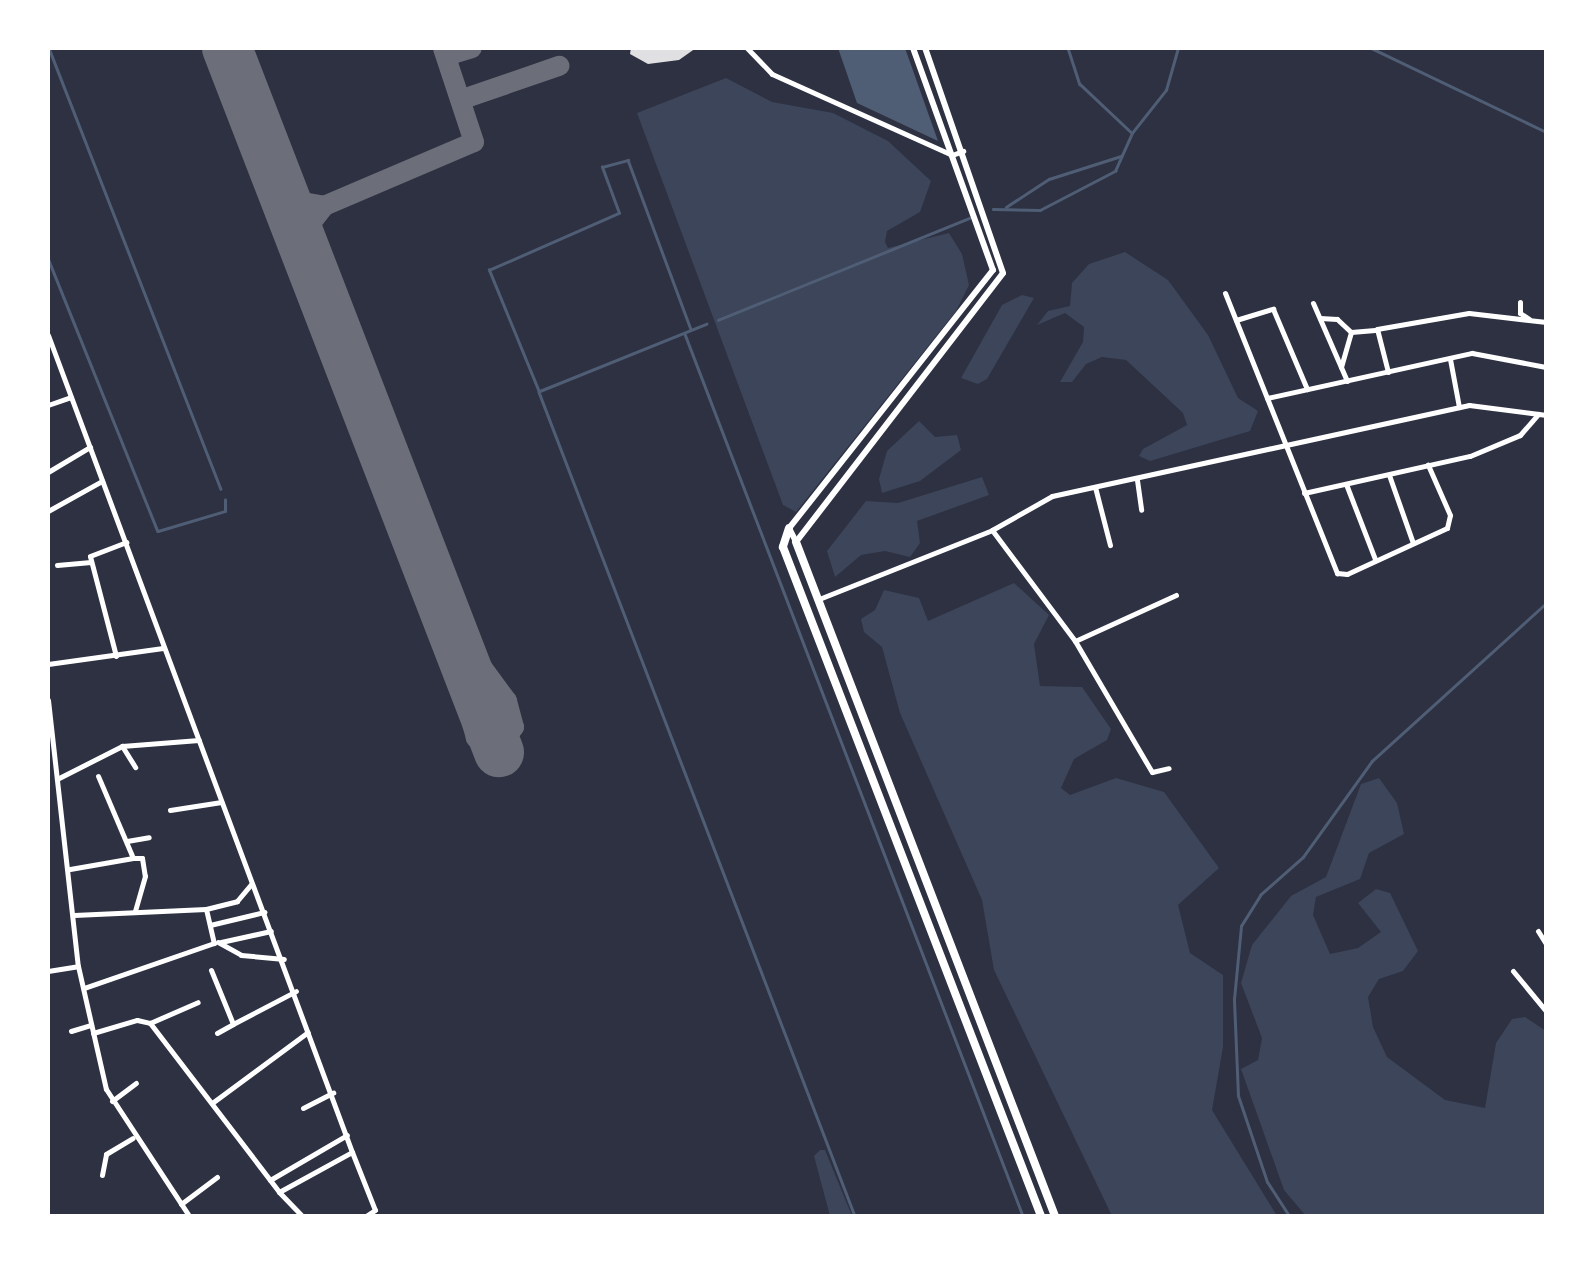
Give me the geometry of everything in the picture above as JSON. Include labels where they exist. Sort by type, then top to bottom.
[{"type":"highway","points":[[789,528],[784,547],[1041,1216]]},
{"type":"highway","points":[[796,542],[1056,1216]]},
{"type":"highway","points":[[859,744],[872,740]]},
{"type":"main road","points":[[913,48],[993,263],[991,275],[789,528],[796,542],[1001,279],[1002,259],[925,48]]},
{"type":"street","points":[[747,48],[754,62],[772,74],[952,155],[963,151]]},
{"type":"street","points":[[1225,293],[1337,573],[1414,543],[1450,522],[1428,465]]},
{"type":"street","points":[[1520,302],[1520,312],[1532,320]]},
{"type":"street","points":[[1313,303],[1347,381]]},
{"type":"street","points":[[1236,320],[1273,309],[1308,390]]},
{"type":"street","points":[[1320,318],[1337,319],[1351,332],[1469,313],[1546,322]]},
{"type":"street","points":[[1377,330],[1388,372]]},
{"type":"street","points":[[1341,367],[1351,332]]},
{"type":"street","points":[[48,335],[51,353],[296,991],[376,1213],[366,1216]]},
{"type":"street","points":[[1267,398],[1486,353],[1546,367]]},
{"type":"street","points":[[1450,358],[1459,407]]},
{"type":"street","points":[[48,406],[71,397]]},
{"type":"street","points":[[819,599],[992,530],[1040,500],[1286,449],[1459,407],[1546,415]]},
{"type":"street","points":[[1304,492],[1389,475],[1505,442],[1526,431],[1538,413]]},
{"type":"street","points":[[48,472],[90,447]]},
{"type":"street","points":[[1389,475],[1414,543]]},
{"type":"street","points":[[1137,480],[1141,510]]},
{"type":"street","points":[[48,511],[102,481]]},
{"type":"street","points":[[1346,484],[1375,559]]},
{"type":"street","points":[[1094,487],[1110,545]]},
{"type":"street","points":[[992,530],[1076,641],[1152,772],[1168,768]]},
{"type":"street","points":[[116,656],[91,552],[126,542]]},
{"type":"street","points":[[57,565],[91,562]]},
{"type":"street","points":[[1076,641],[1176,595]]},
{"type":"street","points":[[48,664],[164,648]]},
{"type":"street","points":[[48,700],[78,966],[92,1029],[112,1101],[133,1138],[189,1216]]},
{"type":"street","points":[[57,778],[122,746],[198,740]]},
{"type":"street","points":[[122,746],[135,767]]},
{"type":"street","points":[[98,776],[133,858]]},
{"type":"street","points":[[48,802],[60,801]]},
{"type":"street","points":[[170,810],[221,802]]},
{"type":"street","points":[[127,841],[149,837]]},
{"type":"street","points":[[70,869],[142,858],[145,876],[136,911]]},
{"type":"street","points":[[74,916],[206,909],[246,896],[253,882]]},
{"type":"street","points":[[206,909],[216,943],[241,956],[284,959]]},
{"type":"street","points":[[210,924],[264,912]]},
{"type":"street","points":[[1538,930],[1546,944]]},
{"type":"street","points":[[84,988],[216,943],[271,931]]},
{"type":"street","points":[[48,971],[78,966]]},
{"type":"street","points":[[211,970],[233,1024]]},
{"type":"street","points":[[1514,972],[1546,1011]]},
{"type":"street","points":[[218,1033],[296,991]]},
{"type":"street","points":[[70,1031],[134,1021],[150,1023],[198,1002]]},
{"type":"street","points":[[150,1023],[279,1192],[302,1216]]},
{"type":"street","points":[[212,1103],[308,1032]]},
{"type":"street","points":[[112,1101],[136,1083]]},
{"type":"street","points":[[302,1108],[332,1092]]},
{"type":"street","points":[[270,1180],[347,1135]]},
{"type":"street","points":[[102,1175],[106,1154],[133,1138]]},
{"type":"street","points":[[279,1192],[352,1152]]},
{"type":"street","points":[[181,1204],[217,1177]]},
{"type":"shaded area","points":[[838,48],[905,48],[938,141],[857,103]]},
{"type":"shaded area","points":[[726,78],[772,102],[833,113],[888,141],[931,181],[920,212],[887,231],[888,248],[949,233],[962,254],[969,285],[956,311],[796,512],[783,505],[637,113]]},
{"type":"shaded area","points":[[1125,252],[1168,280],[1208,335],[1238,398],[1258,411],[1250,431],[1150,461],[1139,456],[1143,449],[1187,425],[1183,413],[1126,360],[1102,357],[1086,364],[1072,382],[1060,382],[1083,342],[1084,327],[1065,313],[1037,325],[1048,311],[1070,306],[1072,283],[1089,264]]},
{"type":"shaded area","points":[[1022,295],[1034,298],[987,379],[978,384],[961,378],[1002,305]]},
{"type":"shaded area","points":[[919,421],[935,437],[957,435],[961,450],[920,481],[882,493],[879,479],[887,451]]},
{"type":"shaded area","points":[[982,477],[989,495],[917,521],[920,543],[910,557],[885,551],[861,555],[835,577],[827,551],[866,501],[898,503]]},
{"type":"shaded area","points":[[1014,583],[1049,615],[1034,644],[1040,686],[1082,687],[1111,729],[1107,740],[1074,759],[1061,788],[1070,795],[1116,778],[1164,792],[1219,868],[1178,905],[1190,953],[1223,975],[1223,1047],[1212,1110],[1277,1216],[1112,1216],[994,970],[982,900],[900,713],[882,647],[864,632],[861,619],[875,610],[884,590],[919,598],[928,621]]},
{"type":"shaded area","points":[[1379,778],[1397,803],[1404,834],[1369,853],[1360,879],[1316,897],[1313,915],[1330,954],[1358,948],[1381,932],[1358,903],[1376,889],[1390,893],[1418,951],[1403,971],[1379,979],[1368,997],[1373,1027],[1387,1057],[1445,1100],[1485,1108],[1496,1043],[1512,1019],[1525,1017],[1546,1031],[1546,1216],[1306,1216],[1284,1190],[1241,1069],[1258,1060],[1262,1038],[1241,983],[1252,945],[1291,896],[1326,877],[1361,784]]},
{"type":"shaded area","points":[[825,1150],[852,1216],[830,1216],[814,1156]]},
{"type":"building","points":[[631,48],[696,48],[679,60],[648,64],[630,54]]},
{"type":"waterway","points":[[49,48],[221,489]]},
{"type":"waterway","points":[[1068,48],[1080,84],[1131,132]]},
{"type":"waterway","points":[[993,209],[1040,210],[1115,171],[1132,133],[1166,90],[1178,48]]},
{"type":"waterway","points":[[1371,48],[1546,132]]},
{"type":"waterway","points":[[1006,207],[1049,179],[1121,156]]},
{"type":"waterway","points":[[539,392],[489,270],[619,213],[602,167],[628,160],[691,329]]},
{"type":"waterway","points":[[718,320],[969,218]]},
{"type":"waterway","points":[[48,258],[158,531],[225,511],[225,500]]},
{"type":"waterway","points":[[707,324],[539,392],[855,1216]]},
{"type":"waterway","points":[[685,334],[1023,1216]]},
{"type":"waterway","points":[[1289,1216],[1267,1182],[1238,1096],[1234,999],[1241,926],[1260,895],[1303,857],[1372,761],[1546,603]]},
{"type":"taxiway","points":[[227,48],[246,98]]},
{"type":"taxiway","points":[[305,251],[304,232],[324,206],[474,142],[443,48]]},
{"type":"taxiway","points":[[446,56],[472,48]]},
{"type":"taxiway","points":[[463,99],[559,66]]},
{"type":"taxiway","points":[[278,180],[291,200],[324,206]]},
{"type":"taxiway","points":[[449,622],[507,701],[514,727],[501,744],[484,745],[476,738],[472,723],[482,707]]},
{"type":"runway","points":[[227,48],[499,752]]}]
